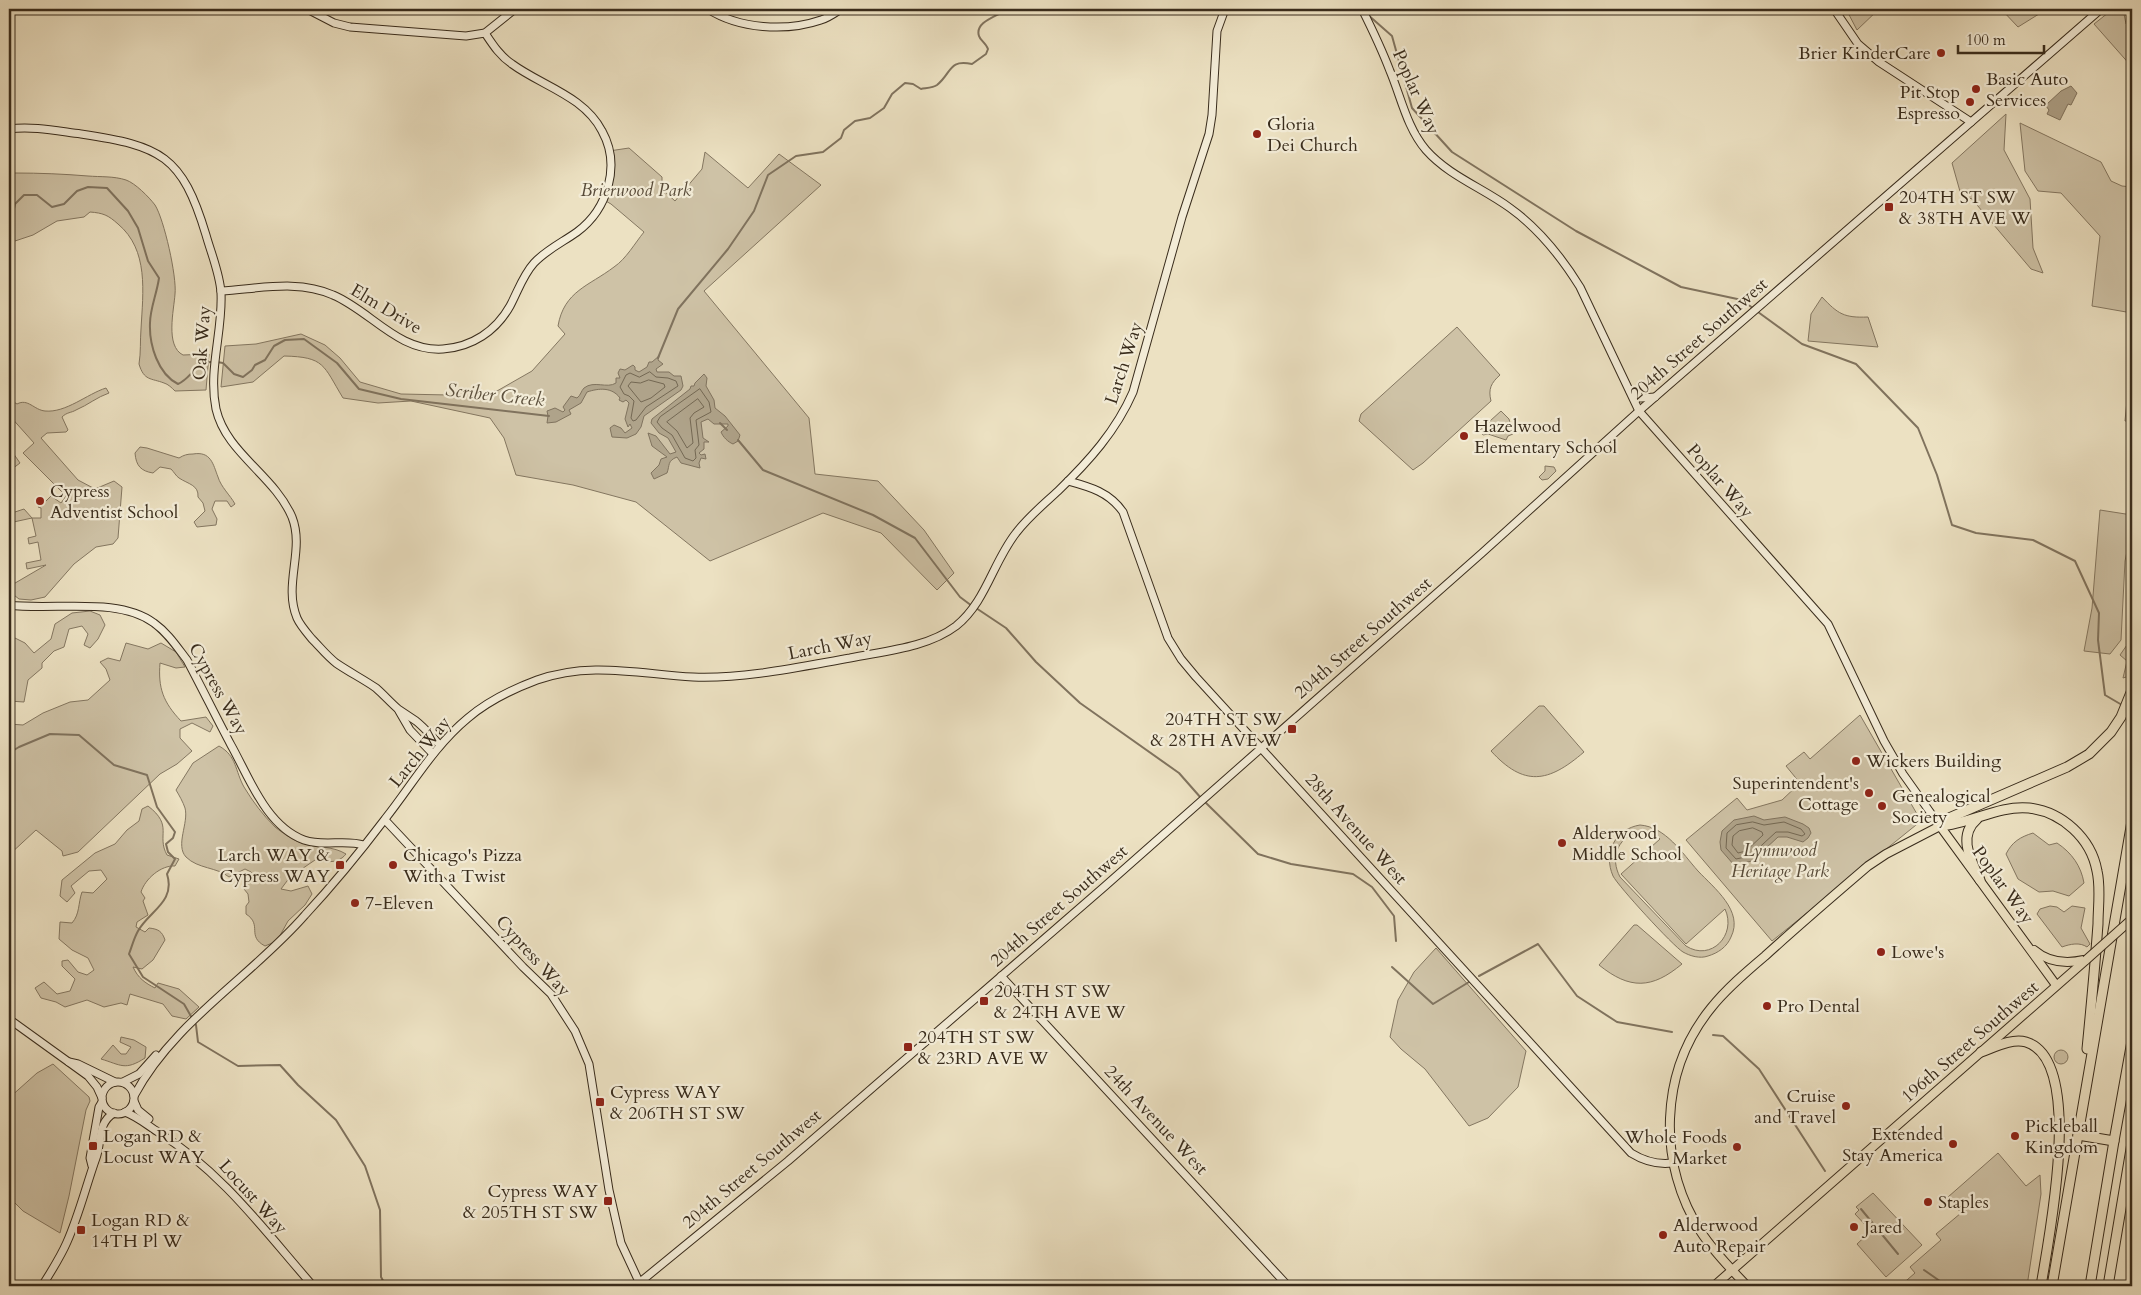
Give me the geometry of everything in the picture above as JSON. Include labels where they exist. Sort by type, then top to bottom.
[{"type":"highway","points":[[1940,826],[1949,818],[2067,767],[2089,754],[2111,732],[2121,717],[2132,690]]},
{"type":"highway","points":[[1940,826],[1957,825],[2000,810],[2030,808],[2054,815],[2063,820],[2080,835],[2094,860],[2099,886],[2098,914],[2083,1102]]},
{"type":"highway","points":[[1980,880],[1966,842],[1970,827],[1981,816]]},
{"type":"highway","points":[[2052,1286],[2132,821]]},
{"type":"highway","points":[[2090,1286],[2132,1041]]},
{"type":"highway","points":[[1982,1052],[2009,1042],[2025,1042],[2042,1054],[2055,1084],[2059,1104],[2059,1148],[2056,1186],[2041,1286]]},
{"type":"highway","points":[[2078,1135],[2114,1141]]},
{"type":"highway","points":[[2112,1266],[2132,1143]]},
{"type":"highway","points":[[2108,1286],[2132,1176]]},
{"type":"main road","name":"Poplar Way","points":[[1940,826],[2056,985]]},
{"type":"main road","points":[[1747,1286],[1701,1232],[1687,1206],[1672,1163],[1669,1122],[1673,1089],[1683,1057],[1696,1029],[1711,1008],[1748,970],[1868,866],[1886,854],[1940,826]]},
{"type":"main road","name":"196th Street Southwest","points":[[1714,1286],[2132,920]]},
{"type":"main road","points":[[2028,945],[2048,960],[2062,963],[2086,960]]},
{"type":"street","points":[[307,9],[334,23],[350,27],[466,36],[485,33],[515,9]]},
{"type":"street","points":[[708,9],[739,23],[755,26],[789,26],[822,20],[841,9]]},
{"type":"street","name":"Larch Way","points":[[134,1098],[149,1071],[170,1044],[281,942],[385,820],[440,745],[470,716],[492,701],[536,681],[563,673],[594,669],[697,677],[782,670],[898,649],[931,639],[956,625],[970,612],[980,598],[1015,534],[1068,481],[1114,429],[1133,392],[1182,217],[1209,134],[1212,115],[1217,32],[1225,9]]},
{"type":"street","name":"Poplar Way","points":[[1362,9],[1382,50],[1410,124],[1419,140],[1444,166],[1511,208],[1559,256],[1580,287],[1639,411],[1828,624],[1884,742],[1940,826]]},
{"type":"street","points":[[1834,9],[1858,44],[1879,62],[1971,122]]},
{"type":"street","name":"204th Street Southwest","points":[[640,1285],[788,1161],[1262,749],[1639,411],[2100,9]]},
{"type":"street","name":"Elm Drive","points":[[221,292],[285,286],[321,290],[345,300],[398,338],[426,348],[458,347],[470,343],[490,331],[504,315],[524,277],[536,262],[578,232],[592,218],[607,192],[611,162],[606,139],[590,113],[571,98],[511,64],[497,50],[485,33]]},
{"type":"street","name":"Oak Way","points":[[9,129],[53,130],[126,141],[145,148],[169,162],[190,188],[203,224],[221,292],[214,400],[222,425],[234,444],[268,481],[292,516],[297,549],[291,580],[291,593],[297,619],[335,663],[374,687],[417,722],[440,745]]},
{"type":"street","points":[[1628,389],[1641,398],[1655,397]]},
{"type":"street","name":"28th Avenue West","points":[[1068,481],[1092,487],[1116,502],[1129,528],[1151,594],[1173,648],[1196,677],[1631,1153],[1652,1163],[1672,1163]]},
{"type":"street","name":"Cypress Way","points":[[9,604],[30,608],[110,607],[141,615],[154,622],[174,642],[187,660],[256,792],[277,822],[304,840],[326,844],[350,842],[364,845]]},
{"type":"street","points":[[398,708],[410,730],[433,754]]},
{"type":"street","name":"Cypress Way","points":[[385,820],[523,967],[552,994],[575,1032],[589,1064],[609,1190],[621,1243],[640,1285]]},
{"type":"street","name":"24th Avenue West","points":[[1001,976],[1288,1286]]},
{"type":"street","points":[[9,1019],[88,1076],[97,1088],[107,1109],[114,1113]]},
{"type":"street","name":"Larch Way","points":[[119,1082],[139,1074],[170,1044]]},
{"type":"street","points":[[42,1286],[67,1242],[78,1214],[92,1166],[96,1159],[104,1122],[107,1117],[114,1113],[125,1112],[131,1108],[134,1098],[132,1089],[78,1064],[69,1062]]},
{"type":"street","points":[[92,1166],[90,1158],[104,1088],[119,1082]]},
{"type":"street","name":"Locust Way","points":[[134,1098],[140,1113],[153,1122],[165,1135]]},
{"type":"street","name":"Locust Way","points":[[125,1112],[139,1118],[165,1135],[194,1156],[221,1180],[313,1286]]},
{"type":"green space","points":[[1846,9],[1879,9],[1857,30]]},
{"type":"green space","points":[[2001,9],[2047,9],[2018,27]]},
{"type":"green space","points":[[2113,9],[2123,9],[2126,24],[2132,24],[2132,67],[2094,24]]},
{"type":"green space","points":[[2006,114],[2004,150],[2030,199],[2033,248],[2043,273],[2031,269],[1972,199],[1961,195],[1952,163]]},
{"type":"green space","points":[[2020,123],[2101,162],[2111,181],[2122,186],[2132,187],[2132,313],[2092,306],[2100,236],[2061,193],[2038,191],[2025,171]]},
{"type":"green space","name":"Brierwood Park","points":[[629,148],[662,177],[662,189],[675,201],[702,169],[705,152],[748,188],[779,154],[821,185],[704,291],[809,418],[815,474],[878,481],[924,530],[954,573],[937,590],[881,533],[823,513],[710,561],[636,502],[573,485],[516,475],[504,438],[490,418],[411,401],[378,403],[343,398],[326,370],[308,358],[284,356],[253,382],[221,387],[225,346],[256,344],[301,334],[325,345],[340,358],[360,382],[401,394],[449,395],[497,391],[532,371],[565,334],[558,326],[561,314],[572,297],[579,290],[618,264],[644,232],[604,200],[607,191],[609,151]]},
{"type":"green space","points":[[15,173],[112,177],[126,180],[142,191],[155,205],[162,222],[174,275],[175,294],[172,336],[174,344],[183,355],[209,354],[206,390],[175,391],[170,386],[148,378],[143,373],[139,364],[143,301],[142,272],[135,246],[128,234],[111,218],[90,212],[84,217],[57,221],[33,235],[9,243],[9,176]]},
{"type":"green space","points":[[1822,297],[1842,314],[1853,317],[1868,317],[1878,347],[1808,341],[1811,314]]},
{"type":"green space","points":[[1457,327],[1500,375],[1491,386],[1491,401],[1413,470],[1359,421],[1361,414]]},
{"type":"green space","points":[[2132,347],[2132,421],[2125,421]]},
{"type":"green space","points":[[106,388],[109,393],[62,417],[68,430],[66,432],[47,433],[41,438],[78,480],[95,489],[114,481],[122,487],[118,538],[113,544],[96,547],[74,564],[45,597],[31,600],[19,599],[10,592],[10,586],[46,565],[27,569],[26,563],[41,560],[38,542],[29,544],[28,538],[36,536],[32,518],[41,518],[41,508],[38,507],[51,496],[61,503],[66,496],[23,453],[34,443],[9,415],[9,399],[17,404],[24,402],[41,410],[53,411],[69,406]]},
{"type":"green space","points":[[1501,411],[1509,419],[1513,434],[1508,436],[1506,440],[1488,434],[1483,435],[1479,431]]},
{"type":"green space","points":[[140,447],[179,458],[187,454],[204,454],[213,463],[221,484],[235,504],[231,507],[227,501],[215,501],[212,509],[217,519],[216,525],[197,527],[194,522],[205,511],[195,487],[178,477],[171,469],[160,467],[153,473],[142,469],[138,465],[135,453]]},
{"type":"green space","points":[[11,450],[20,463],[12,469],[9,464],[9,451]]},
{"type":"green space","points":[[1545,466],[1554,467],[1556,471],[1548,479],[1542,480],[1539,477],[1545,471]]},
{"type":"green space","points":[[24,509],[32,518],[9,523],[9,514]]},
{"type":"green space","points":[[2100,510],[2132,515],[2132,527],[2125,561],[2121,640],[2110,654],[2084,651],[2092,608]]},
{"type":"green space","points":[[90,611],[100,615],[105,625],[98,639],[90,648],[84,645],[88,634],[82,626],[69,629],[64,647],[54,651],[42,663],[42,668],[28,680],[24,702],[9,701],[11,660],[9,645],[15,638],[25,643],[34,653],[51,639],[55,624],[72,613]]},
{"type":"green space","points":[[2132,633],[2132,675],[2123,678],[2127,661],[2120,655],[2129,642]]},
{"type":"green space","points":[[126,643],[148,649],[161,643],[176,652],[185,667],[176,668],[160,663],[160,680],[163,694],[181,721],[206,717],[213,726],[210,732],[192,723],[180,729],[180,738],[192,751],[177,764],[160,774],[78,852],[63,856],[62,851],[36,830],[9,855],[9,724],[23,725],[43,713],[70,702],[88,700],[110,680],[106,669],[100,662],[108,658],[120,661]]},
{"type":"green space","points":[[1539,706],[1544,706],[1584,752],[1559,770],[1536,777],[1514,771],[1491,751]]},
{"type":"green space","name":"Lynnwood Heritage Park","points":[[1860,715],[1921,821],[1772,941],[1686,840],[1737,798],[1747,810],[1782,800],[1800,783],[1786,766],[1804,752],[1810,759]]},
{"type":"green space","points":[[219,746],[229,754],[235,764],[247,793],[275,827],[301,843],[326,847],[346,854],[336,861],[315,860],[290,877],[281,889],[291,891],[308,886],[312,894],[305,905],[288,921],[277,941],[265,946],[256,938],[253,922],[246,914],[246,906],[249,902],[248,894],[244,889],[247,882],[254,878],[251,872],[245,869],[229,877],[219,871],[196,864],[186,857],[183,852],[182,840],[186,814],[176,790],[193,763]]},
{"type":"green space","points":[[148,806],[156,813],[163,825],[163,842],[167,855],[179,859],[175,866],[159,870],[143,887],[141,892],[145,898],[143,901],[148,915],[137,922],[136,927],[145,932],[149,928],[157,930],[165,940],[153,960],[142,969],[133,967],[148,984],[155,988],[158,983],[179,989],[199,1007],[186,1019],[172,1016],[163,1004],[130,994],[127,1005],[121,1003],[104,1007],[87,1000],[65,1007],[56,1002],[41,998],[35,988],[44,982],[57,994],[70,991],[75,979],[62,966],[62,961],[68,960],[78,972],[87,975],[94,970],[88,958],[72,950],[59,939],[60,922],[72,923],[78,912],[82,892],[93,893],[107,879],[101,870],[89,871],[71,886],[75,893],[67,902],[60,896],[62,880],[95,853],[115,844],[127,830],[139,821],[142,809]]},
{"type":"green space","points":[[1640,825],[1658,830],[1673,842],[1719,892],[1734,918],[1731,937],[1722,949],[1705,957],[1692,956],[1683,952],[1658,928],[1617,882],[1613,876],[1609,859],[1613,843],[1624,831]],"holes":[[[1637,832],[1654,834],[1660,839],[1621,874],[1686,944],[1725,909],[1728,919],[1725,936],[1712,948],[1704,951],[1686,946],[1620,877],[1616,863],[1617,850],[1620,844],[1624,839]]]},
{"type":"green space","points":[[2033,833],[2049,845],[2057,843],[2067,851],[2078,866],[2084,883],[2069,896],[2053,891],[2039,892],[2018,879],[2006,854],[2017,840]]},
{"type":"green space","points":[[2050,906],[2057,907],[2064,912],[2072,906],[2085,908],[2081,928],[2090,944],[2087,947],[2075,944],[2062,947],[2037,914],[2040,909]]},
{"type":"green space","points":[[1634,925],[1637,925],[1682,964],[1661,978],[1641,983],[1621,979],[1599,965]]},
{"type":"green space","points":[[1436,948],[1526,1051],[1518,1087],[1488,1118],[1469,1126],[1425,1069],[1390,1037],[1398,1000],[1414,972]]},
{"type":"green space","points":[[121,1037],[134,1040],[146,1047],[145,1058],[128,1066],[118,1065],[101,1059],[113,1045],[121,1054],[126,1054],[131,1047],[120,1042]]},
{"type":"green space","points":[[2061,1050],[2066,1052],[2068,1057],[2066,1062],[2061,1064],[2056,1062],[2054,1057],[2056,1052]]},
{"type":"green space","points":[[53,1064],[89,1097],[90,1101],[86,1110],[60,1233],[23,1211],[9,1197],[9,1098],[37,1073]]},
{"type":"green space","points":[[1998,1153],[2026,1186],[2040,1175],[2041,1194],[2027,1286],[1900,1286],[1915,1273],[1910,1267],[1941,1240],[1936,1234],[1961,1213],[1948,1197]]},
{"type":"green space","points":[[1873,1193],[1922,1245],[1886,1277],[1857,1244],[1871,1231],[1855,1214],[1859,1210],[1856,1207]]},
{"type":"water","points":[[2071,86],[2077,93],[2071,105],[2068,104],[2060,120],[2047,114],[2049,110],[2046,106],[2047,104],[2061,91]]},
{"type":"water","points":[[659,356],[658,360],[663,364],[656,369],[657,372],[669,372],[674,376],[681,376],[683,386],[681,390],[644,416],[641,427],[636,434],[627,438],[612,437],[610,428],[614,425],[621,428],[625,433],[632,428],[630,424],[628,427],[625,419],[629,403],[626,400],[623,402],[619,400],[620,398],[617,394],[605,389],[587,392],[581,403],[569,410],[571,414],[556,422],[547,423],[547,411],[555,408],[563,412],[565,410],[563,407],[571,396],[577,398],[584,388],[592,385],[612,385],[616,383],[616,378],[620,378],[618,373],[620,369],[625,370],[633,365],[635,370],[639,372],[647,367],[649,362],[652,362]]},
{"type":"water","points":[[704,374],[707,378],[706,386],[714,400],[715,408],[725,416],[740,435],[738,441],[733,444],[722,434],[721,432],[728,424],[714,424],[708,419],[701,422],[703,438],[709,442],[704,442],[704,449],[699,453],[701,455],[705,454],[706,459],[701,458],[700,468],[681,463],[677,457],[670,462],[667,473],[654,479],[651,473],[659,465],[661,459],[667,457],[652,446],[648,433],[656,436],[670,454],[676,452],[668,438],[659,433],[651,423],[652,419],[690,389],[691,386],[694,386]]},
{"type":"water","points":[[1754,816],[1764,820],[1785,817],[1803,824],[1809,828],[1811,833],[1803,842],[1787,837],[1778,837],[1752,861],[1734,865],[1721,850],[1722,831],[1734,820]]},
{"type":"waterway","name":"Scriber Creek","points":[[658,358],[678,309],[728,249],[754,211],[768,175],[796,156],[823,152],[841,138],[844,130],[855,121],[870,118],[884,108],[892,94],[905,83],[913,84],[921,89],[934,87],[954,65],[959,63],[972,64],[986,54],[988,49],[979,36],[980,26],[1007,9]]},
{"type":"waterway","name":"Scriber Creek","points":[[1034,9],[1050,9]]},
{"type":"waterway","points":[[1050,9],[1075,11],[1079,9]]},
{"type":"waterway","points":[[1367,14],[1392,36],[1412,108],[1452,152],[1576,231],[1681,287],[1742,300],[1754,309]]},
{"type":"waterway","name":"Scriber Creek","points":[[9,220],[12,218],[15,204],[24,195],[37,195],[52,207],[64,204],[77,191],[88,187],[107,188],[128,211],[138,228],[148,261],[159,278],[151,312],[150,332],[153,349],[160,366],[178,384],[183,382],[202,364],[212,362]]},
{"type":"waterway","points":[[1758,312],[1802,344],[1856,364],[1918,428],[1937,475],[1952,525],[1976,533],[2033,540],[2075,561],[2099,613],[2098,640],[2105,695],[2122,705]]},
{"type":"waterway","name":"Scriber Creek","points":[[217,362],[223,363],[234,374],[243,377],[255,365],[265,360],[274,346],[285,340],[304,339],[337,363],[359,389],[401,399],[549,416]]},
{"type":"waterway","points":[[720,423],[727,430]]},
{"type":"waterway","points":[[738,440],[763,470],[873,515],[915,538],[960,597],[972,606]]},
{"type":"waterway","points":[[976,608],[1006,628],[1036,662],[1080,703],[1179,773],[1201,798]]},
{"type":"waterway","points":[[9,753],[50,734],[79,735],[114,765],[147,775],[157,807],[175,832],[173,838],[166,844],[168,852],[175,859],[167,874],[169,884],[165,899],[138,931],[129,954],[143,977],[184,1004],[196,1025],[198,1042],[238,1066],[280,1065],[298,1085],[336,1120],[365,1166],[380,1210],[381,1277],[386,1286]]},
{"type":"waterway","points":[[1204,801],[1258,854],[1291,864],[1353,874],[1372,887],[1394,916],[1396,941]]},
{"type":"waterway","points":[[1479,976],[1538,944],[1577,996],[1617,1022],[1672,1032]]},
{"type":"waterway","points":[[1392,967],[1433,1004],[1469,982]]},
{"type":"waterway","points":[[1713,1035],[1723,1036],[1759,1069],[1825,1171]]},
{"type":"waterway","points":[[1861,1209],[1898,1254]]},
{"type":"waterway","points":[[1924,1270],[1947,1286]]},
{"type":"place","name":"Brier KinderCare","points":[[1941,53]]},
{"type":"place","name":"Basic Auto Services","points":[[1976,89]]},
{"type":"place","name":"Pit Stop Espresso","points":[[1970,102]]},
{"type":"place","name":"Gloria Dei Church","points":[[1257,134]]},
{"type":"place","name":"204TH ST SW & 38TH AVE W","points":[[1889,207]]},
{"type":"place","name":"Hazelwood Elementary School","points":[[1464,436]]},
{"type":"place","name":"Cypress Adventist School","points":[[40,501]]},
{"type":"place","name":"204TH ST SW & 28TH AVE W","points":[[1292,729]]},
{"type":"place","name":"Wickers Building","points":[[1856,761]]},
{"type":"place","name":"Superintendent's Cottage","points":[[1869,793]]},
{"type":"place","name":"Genealogical Society","points":[[1882,806]]},
{"type":"place","name":"Alderwood Middle School","points":[[1562,843]]},
{"type":"place","name":"Larch WAY & Cypress WAY","points":[[340,865]]},
{"type":"place","name":"Chicago's Pizza With a Twist","points":[[393,865]]},
{"type":"place","name":"7-Eleven","points":[[355,903]]},
{"type":"place","name":"Lowe's","points":[[1881,952]]},
{"type":"place","name":"204TH ST SW & 24TH AVE W","points":[[984,1001]]},
{"type":"place","name":"Pro Dental","points":[[1767,1006]]},
{"type":"place","name":"204TH ST SW & 23RD AVE W","points":[[908,1047]]},
{"type":"place","name":"Cypress WAY & 206TH ST SW","points":[[600,1102]]},
{"type":"place","name":"Cruise and Travel","points":[[1846,1106]]},
{"type":"place","name":"Pickleball Kingdom","points":[[2015,1136]]},
{"type":"place","name":"Extended Stay America","points":[[1953,1144]]},
{"type":"place","name":"Logan RD & Locust WAY","points":[[93,1146]]},
{"type":"place","name":"Whole Foods Market","points":[[1737,1147]]},
{"type":"place","name":"Cypress WAY & 205TH ST SW","points":[[608,1201]]},
{"type":"place","name":"Staples","points":[[1928,1202]]},
{"type":"place","name":"Jared","points":[[1854,1227]]},
{"type":"place","name":"Logan RD & 14TH Pl W","points":[[81,1230]]},
{"type":"place","name":"Alderwood Auto Repair","points":[[1663,1235]]}]
